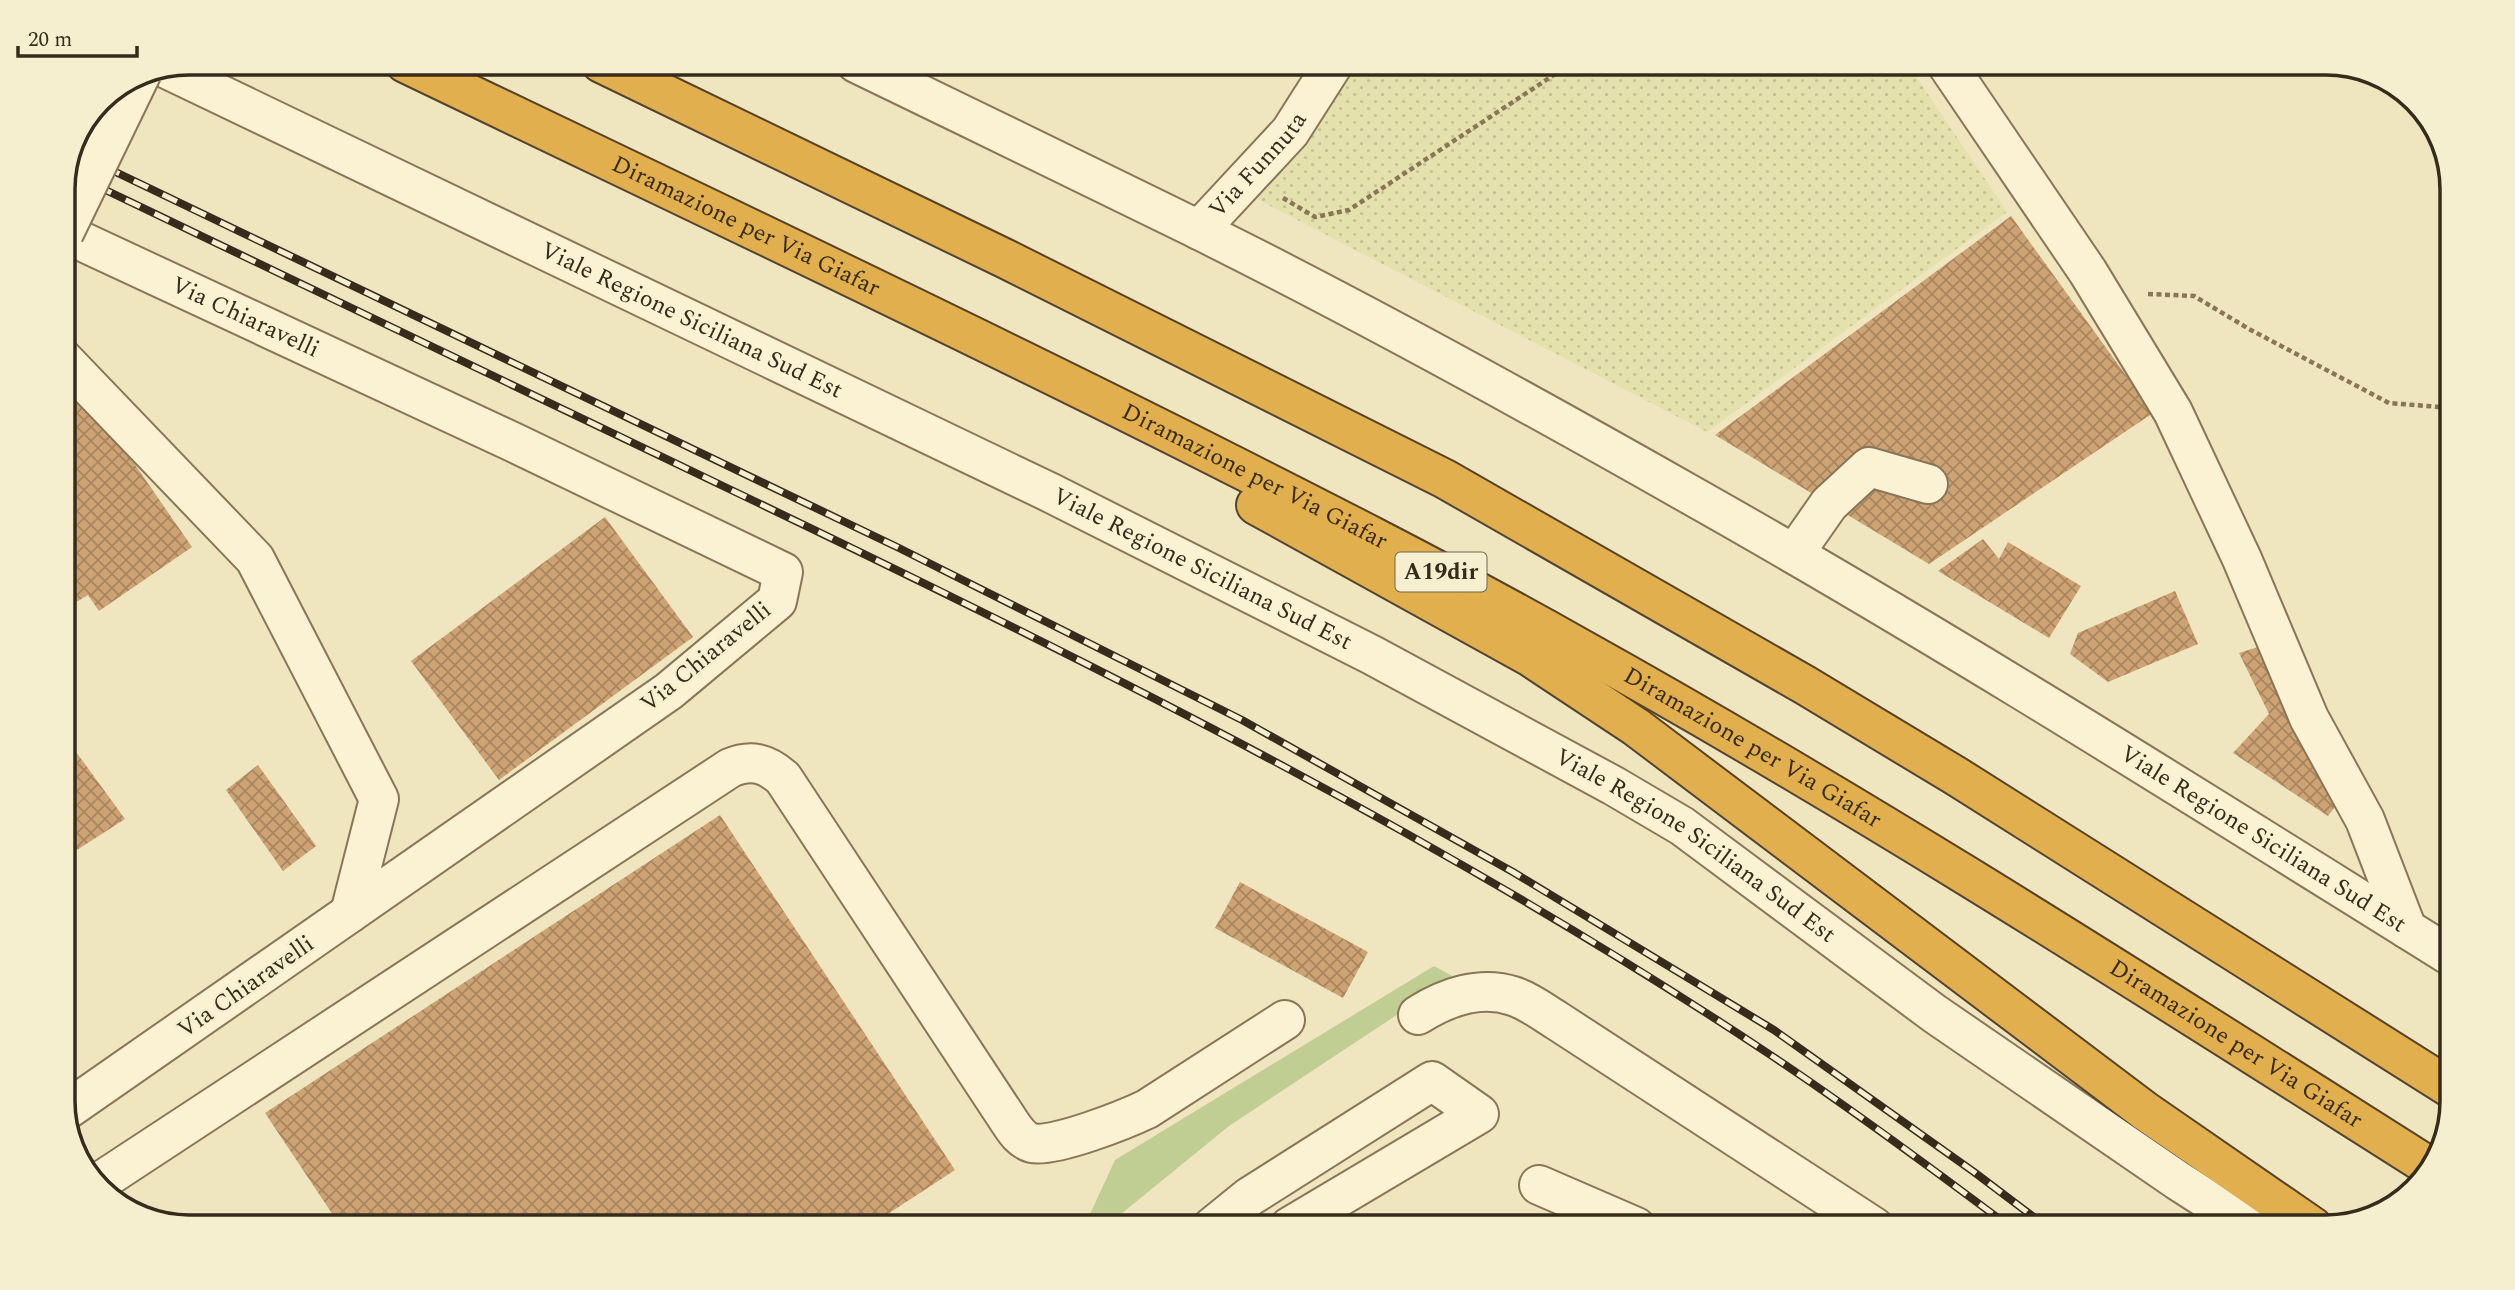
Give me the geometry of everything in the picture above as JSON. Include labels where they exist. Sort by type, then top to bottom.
[{"type":"highway","name":"Diramazione per Via Giafar","points":[[430,75],[963,330],[1378,538],[1580,648],[1838,798],[2109,964],[2421,1162]]},
{"type":"highway","points":[[626,75],[1006,259],[1445,479],[1840,706],[1956,776],[2440,1081]]},
{"type":"highway","points":[[963,330],[1183,464],[1529,656],[1626,720],[2145,1111],[2296,1215]]},
{"type":"street","name":"Viale Regione Siciliana Sud Est","points":[[881,75],[1199,230],[1435,354],[1689,494],[2182,787],[2440,950]]},
{"type":"street","name":"Via Funnuta","points":[[1199,230],[1290,132],[1326,75]]},
{"type":"street","points":[[1954,75],[2105,301],[2173,412],[2242,559],[2309,718],[2365,820],[2407,929]]},
{"type":"street","name":"Viale Regione Siciliana Sud Est","points":[[180,76],[1051,493],[1372,655],[1614,786],[1682,826],[1935,1014],[2231,1215]]},
{"type":"street","points":[[75,210],[133,91]]},
{"type":"street","name":"Via Chiaravelli","points":[[75,238],[515,443],[783,572],[777,601],[669,691],[75,1104]]},
{"type":"street","points":[[75,372],[255,559],[373,787],[379,799],[350,913]]},
{"type":"street","points":[[1794,554],[1829,504],[1870,467],[1928,484]]},
{"type":"street","points":[[106,1178],[719,775],[742,763],[764,764],[783,778],[1023,1139],[1033,1143],[1055,1142],[1127,1119],[1147,1109],[1285,1020]]},
{"type":"street","points":[[1418,1015],[1441,1001],[1464,995],[1488,992],[1513,996],[1556,1020],[1856,1215]]},
{"type":"street","points":[[1227,1215],[1249,1197],[1432,1081],[1479,1114],[1309,1215]]},
{"type":"street","points":[[1539,1185],[1608,1215]]},
{"type":"path","points":[[1254,172],[1264,178],[1281,196],[1315,217],[1349,211],[1554,75]]},
{"type":"path","points":[[2105,301],[2150,294],[2194,296],[2249,329],[2389,403],[2440,407]]},
{"type":"shaded area","points":[[1346,75],[1915,75],[2007,212],[1707,432],[1257,199],[1305,141]]},
{"type":"green space","points":[[1434,966],[1454,977],[1229,1126],[1120,1215],[1090,1215],[1115,1160]]},
{"type":"building","points":[[2011,216],[2153,413],[1929,564],[1715,435]]},
{"type":"building","points":[[88,397],[192,547],[99,611],[88,595],[75,603],[75,405]]},
{"type":"building","points":[[605,517],[693,637],[499,780],[411,661]]},
{"type":"building","points":[[1983,539],[1999,559],[2008,542],[2081,586],[2049,638],[1938,571]]},
{"type":"building","points":[[2175,591],[2198,644],[2108,682],[2070,654],[2078,633]]},
{"type":"building","points":[[2258,647],[2338,803],[2328,816],[2233,753],[2269,714],[2239,653]]},
{"type":"building","points":[[75,750],[125,819],[75,851]]},
{"type":"building","points":[[258,765],[316,846],[283,871],[226,790]]},
{"type":"building","points":[[720,815],[955,1170],[886,1215],[333,1215],[265,1113]]},
{"type":"building","points":[[1240,882],[1368,952],[1343,998],[1215,928]]},
{"type":"railway","points":[[81,155],[899,548],[1242,720],[1513,872],[1774,1030],[2031,1215]]},
{"type":"railway","points":[[76,176],[880,562],[1268,758],[1395,827],[1644,974],[1828,1094],[1994,1215]]}]
